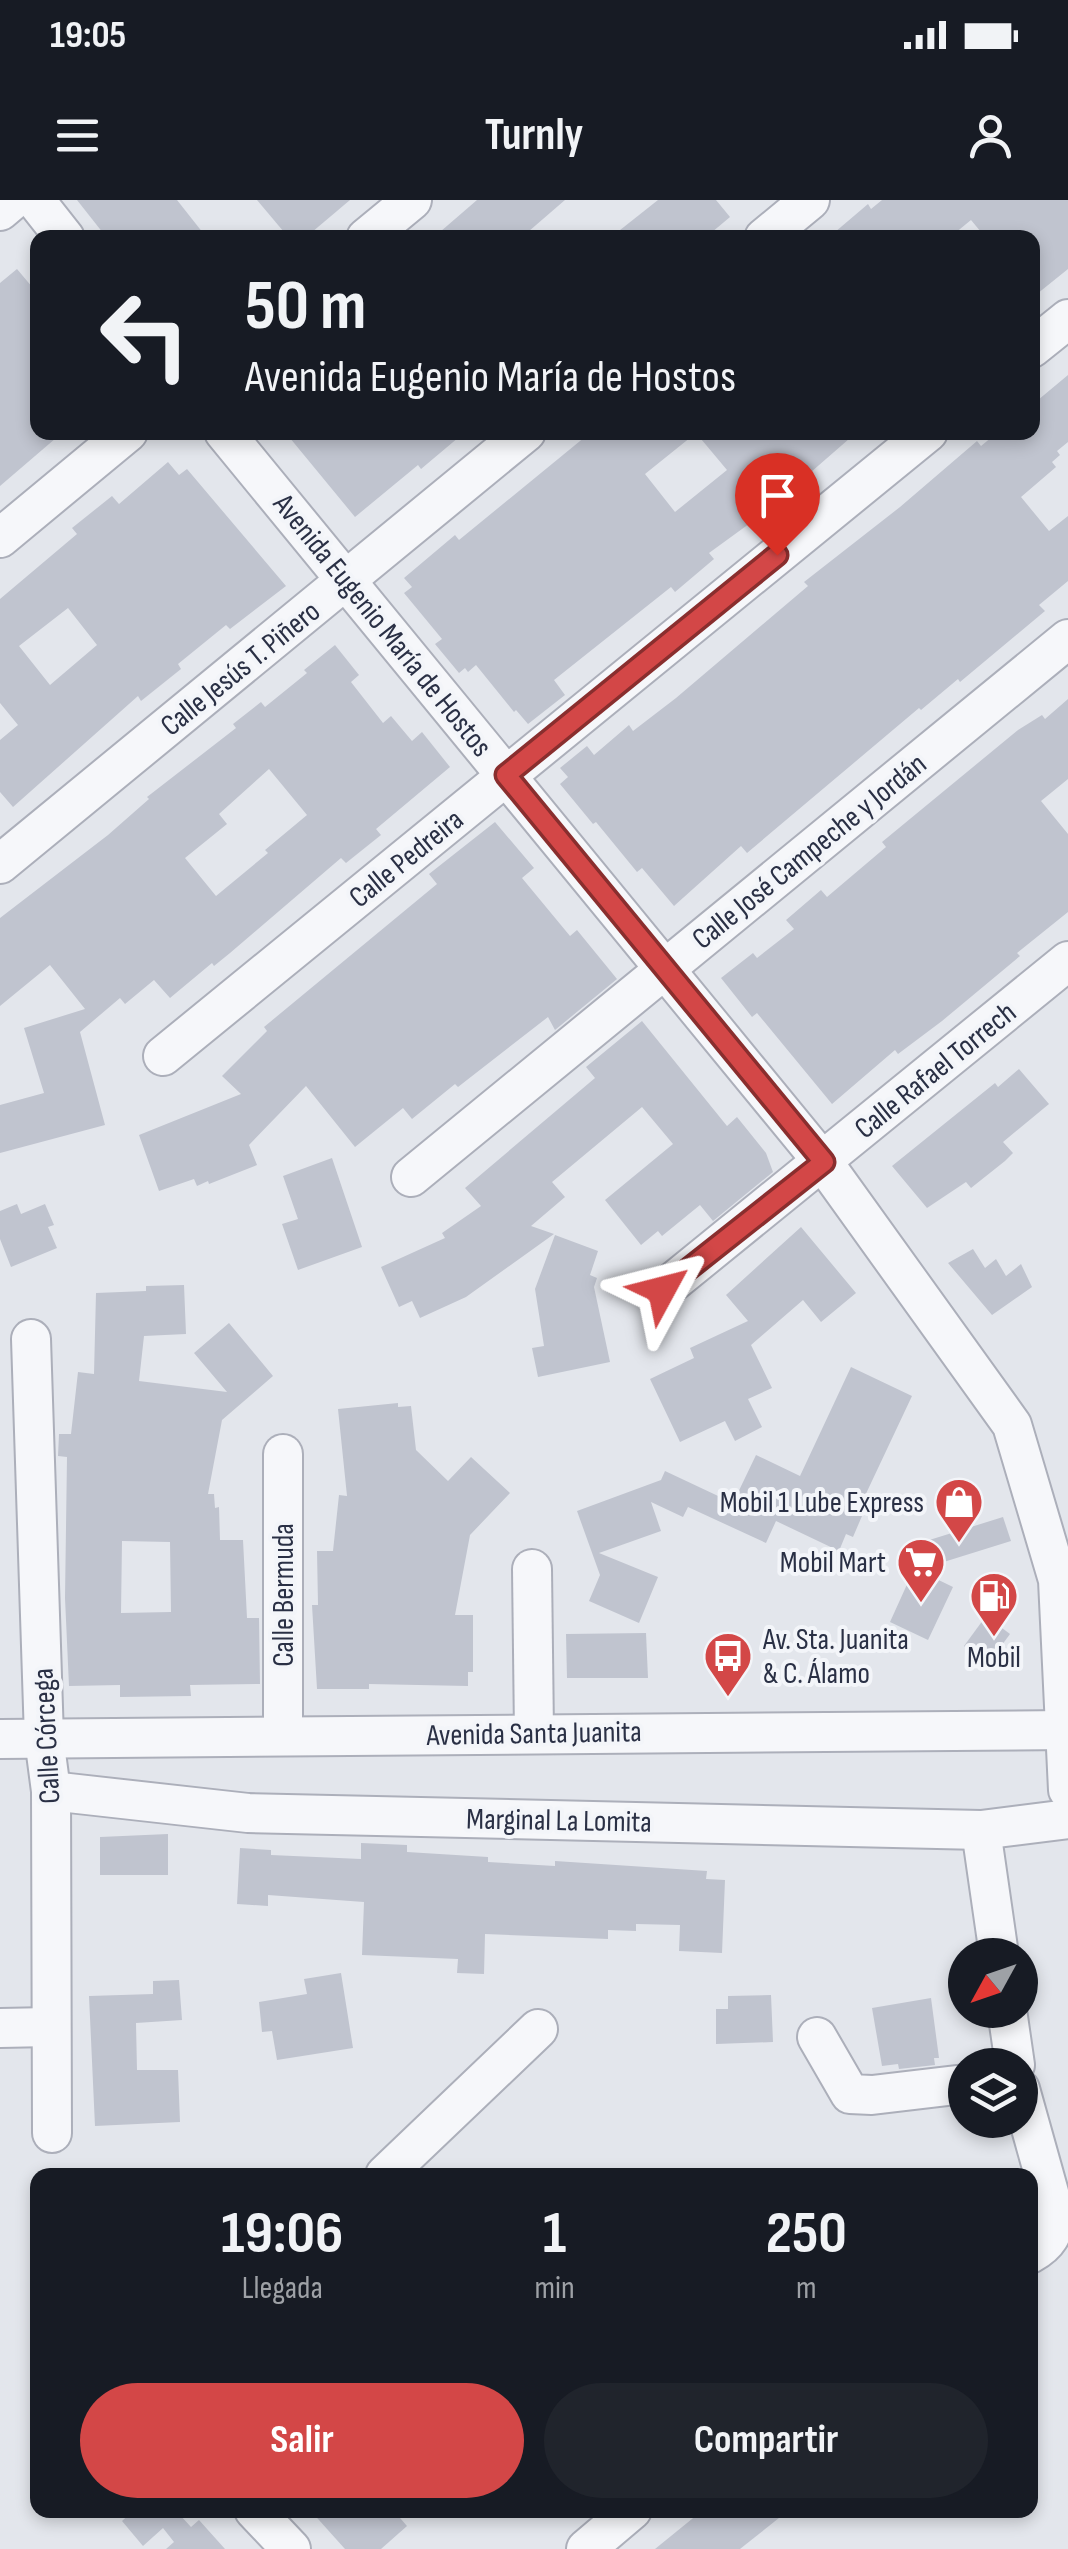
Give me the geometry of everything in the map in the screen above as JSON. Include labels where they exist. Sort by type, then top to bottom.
[{"type":"street","points":[[0,211],[13,200]]},
{"type":"street","points":[[34,200],[58,230]]},
{"type":"street","points":[[774,230],[810,200]]},
{"type":"street","points":[[1040,342],[1068,319]]},
{"type":"street","points":[[0,538],[118,440]]},
{"type":"street","name":"Avenida Eugenio María de Hostos","points":[[231,440],[824,1162],[1012,1426],[1058,1580],[1068,1790]]},
{"type":"street","name":"Calle Jesús T. Piñero","points":[[0,864],[516,440]]},
{"type":"street","name":"Calle Pedreira","points":[[163,1056],[918,440]]},
{"type":"street","name":"Calle José Campeche y Jordán","points":[[411,1178],[1068,640]]},
{"type":"street","name":"Calle Rafael Torrech","points":[[662,1290],[1068,961]]},
{"type":"street","name":"Calle Córcega","points":[[31,1339],[44,1738],[51,1791],[52,2133]]},
{"type":"street","name":"Calle Bermuda","points":[[283,1736],[284,1454]]},
{"type":"street","points":[[532,1569],[534,1733]]},
{"type":"street","name":"Avenida Santa Juanita","points":[[0,1739],[1066,1730]]},
{"type":"street","name":"Marginal La Lomita","points":[[51,1791],[248,1813],[980,1830],[1068,1819]]},
{"type":"street","points":[[980,1830],[996,1938]]},
{"type":"street","points":[[0,2028],[50,2027]]},
{"type":"street","points":[[392,2168],[538,2029]]},
{"type":"street","points":[[817,2037],[850,2094],[948,2086]]},
{"type":"street","points":[[1034,2138],[1055,2214],[1054,2230],[1038,2248]]},
{"type":"street","points":[[262,2518],[291,2549]]},
{"type":"street","points":[[586,2549],[623,2518]]},
{"type":"building","points":[[77,200],[177,200],[201,230],[101,230]]},
{"type":"building","points":[[257,200],[350,200],[314,230],[282,230]]},
{"type":"building","points":[[477,200],[565,200],[530,230],[442,230]]},
{"type":"building","points":[[658,200],[716,200],[730,217],[715,230],[620,230]]},
{"type":"building","points":[[882,200],[1068,200],[1068,269],[1040,292],[1040,230],[979,230],[971,220],[959,230],[837,230],[868,204],[871,209]]},
{"type":"building","points":[[17,269],[30,284],[30,440],[54,440],[0,486],[0,283]]},
{"type":"building","points":[[1068,375],[1068,442],[1057,451],[1060,455],[1052,462],[1056,467],[1021,497],[1049,531],[1068,516],[1068,581],[1039,605],[1045,611],[960,682],[958,679],[919,708],[747,853],[741,846],[674,906],[642,868],[637,872],[596,822],[593,824],[560,784],[568,777],[560,768],[587,746],[594,755],[629,725],[633,731],[676,698],[808,586],[804,582],[977,441],[981,446],[988,440],[1040,440],[1040,398]]},
{"type":"building","points":[[292,440],[455,440],[421,469],[418,465],[355,517]]},
{"type":"building","points":[[581,440],[687,440],[645,474],[675,512],[727,470],[702,440],[848,440],[764,513],[709,553],[714,559],[675,592],[671,587],[554,680],[565,695],[528,724],[476,665],[459,673],[435,644],[442,639],[404,593],[412,587],[404,578],[455,535],[459,540]]},
{"type":"building","points":[[168,462],[179,475],[187,469],[286,586],[230,629],[226,625],[141,701],[138,696],[13,807],[0,792],[0,740],[18,725],[0,703],[0,599],[77,534],[72,528],[112,496],[119,504]],"holes":[[[68,608],[97,645],[50,685],[19,646]]]},
{"type":"building","points":[[335,645],[359,675],[351,682],[383,723],[391,716],[412,741],[422,732],[450,767],[376,829],[381,835],[346,863],[341,858],[230,953],[170,998],[154,980],[125,1004],[120,998],[80,1032],[105,1125],[0,1153],[0,1105],[44,1093],[24,1028],[85,1009],[50,965],[0,1006],[0,918],[108,835],[147,797],[236,728],[233,724],[261,702],[265,707],[307,673],[304,670]],"holes":[[[269,769],[307,815],[216,896],[185,858],[227,824],[219,814]]]},
{"type":"building","points":[[1068,699],[1068,779],[1041,801],[1068,834],[1068,912],[942,1021],[898,1054],[895,1050],[832,1104],[757,1013],[752,1017],[721,978],[753,953],[757,958],[794,929],[786,920],[821,890],[827,897],[886,847],[882,842],[1018,730],[1042,715],[1045,719]]},
{"type":"building","points":[[495,822],[534,868],[522,878],[570,936],[577,930],[617,979],[555,1030],[548,1017],[412,1119],[403,1108],[355,1147],[306,1086],[249,1145],[257,1165],[209,1184],[208,1181],[197,1186],[194,1179],[159,1191],[139,1135],[241,1094],[222,1076],[267,1031],[264,1027],[437,884],[429,874]]},
{"type":"building","points":[[642,1021],[727,1126],[737,1117],[766,1153],[773,1172],[713,1221],[700,1205],[662,1236],[658,1231],[641,1245],[605,1200],[673,1144],[642,1107],[552,1182],[565,1197],[531,1226],[554,1234],[466,1297],[420,1318],[412,1301],[399,1307],[381,1267],[445,1238],[442,1233],[481,1206],[465,1188],[595,1078],[586,1067]]},
{"type":"building","points":[[1019,1069],[1049,1104],[1003,1142],[1013,1153],[1005,1161],[971,1188],[966,1182],[927,1208],[892,1166],[995,1083],[998,1087]]},
{"type":"building","points":[[332,1158],[362,1247],[298,1270],[282,1224],[298,1219],[283,1176]]},
{"type":"building","points":[[17,1204],[21,1214],[45,1204],[54,1225],[48,1227],[57,1248],[11,1267],[0,1239],[0,1211]]},
{"type":"building","points":[[801,1227],[856,1293],[821,1322],[803,1300],[751,1345],[772,1388],[748,1399],[762,1427],[735,1441],[725,1421],[680,1442],[650,1379],[694,1358],[690,1348],[748,1321],[726,1295]]},
{"type":"building","points":[[555,1235],[598,1251],[590,1275],[597,1278],[594,1287],[610,1362],[538,1377],[532,1348],[544,1346],[535,1289]]},
{"type":"building","points":[[973,1249],[985,1268],[996,1259],[1006,1276],[1021,1264],[1032,1287],[992,1315],[948,1263]]},
{"type":"building","points":[[184,1285],[186,1334],[144,1336],[139,1381],[227,1392],[194,1353],[229,1323],[273,1376],[222,1420],[208,1494],[214,1494],[215,1508],[219,1507],[220,1540],[243,1540],[247,1618],[259,1618],[260,1684],[190,1685],[191,1696],[120,1697],[120,1685],[69,1686],[65,1598],[67,1457],[58,1456],[59,1434],[71,1434],[78,1372],[94,1374],[96,1293],[146,1291],[146,1286]],"holes":[[[122,1541],[170,1542],[171,1612],[121,1613]]]},
{"type":"building","points":[[851,1367],[912,1396],[863,1500],[868,1502],[853,1537],[846,1534],[839,1551],[776,1521],[766,1543],[688,1507],[683,1517],[651,1502],[661,1531],[599,1553],[658,1577],[639,1623],[589,1601],[600,1575],[577,1511],[661,1480],[665,1471],[733,1503],[756,1455],[800,1476]]},
{"type":"building","points":[[398,1403],[398,1407],[411,1406],[416,1450],[448,1481],[471,1457],[510,1493],[470,1535],[455,1615],[473,1615],[473,1672],[468,1672],[468,1686],[369,1684],[369,1689],[317,1689],[312,1605],[318,1605],[317,1551],[333,1551],[339,1495],[347,1496],[338,1409]]},
{"type":"building","points":[[1003,1517],[1011,1541],[918,1570],[953,1587],[928,1640],[890,1622],[914,1569],[907,1547]]},
{"type":"building","points":[[986,1616],[1010,1634],[988,1664],[964,1646]]},
{"type":"building","points":[[646,1633],[648,1678],[567,1678],[566,1634]]},
{"type":"building","points":[[168,1834],[168,1875],[100,1875],[100,1837]]},
{"type":"building","points":[[361,1843],[407,1845],[407,1852],[488,1857],[488,1862],[555,1866],[555,1861],[707,1871],[706,1879],[725,1880],[722,1953],[679,1951],[680,1925],[636,1924],[636,1931],[608,1930],[608,1939],[485,1934],[484,1974],[457,1973],[458,1959],[362,1955],[364,1902],[268,1895],[268,1906],[237,1904],[240,1848],[271,1850],[271,1855],[361,1859]]},
{"type":"building","points":[[341,1973],[353,2048],[277,2060],[272,2031],[262,2032],[259,2002],[307,1994],[304,1979]]},
{"type":"building","points":[[179,1980],[182,2020],[136,2023],[137,2070],[178,2070],[180,2122],[95,2126],[89,1996],[153,1994],[153,1981]]},
{"type":"building","points":[[771,1995],[773,2042],[716,2044],[716,2009],[728,2009],[728,1996]]},
{"type":"building","points":[[931,1998],[939,2058],[934,2058],[935,2065],[899,2069],[898,2064],[882,2066],[872,2008]]},
{"type":"building","points":[[183,2518],[191,2527],[199,2520],[225,2549],[166,2549],[174,2542],[163,2528],[143,2546],[122,2521]]},
{"type":"building","points":[[317,2518],[400,2518],[407,2526],[381,2549],[345,2549]]},
{"type":"building","points":[[693,2518],[779,2518],[740,2549],[655,2549]]},
{"type":"place","name":"Mobil 1 Lube Express","points":[[959,1544]]},
{"type":"place","name":"Mobil Mart","points":[[921,1604]]},
{"type":"place","name":"Mobil","points":[[994,1638]]},
{"type":"place","name":"Av. Sta. Juanita & C. Álamo","points":[[728,1698]]},
{"type":"route","points":[[662,1290],[824,1162],[506,775],[777,555]]}]
